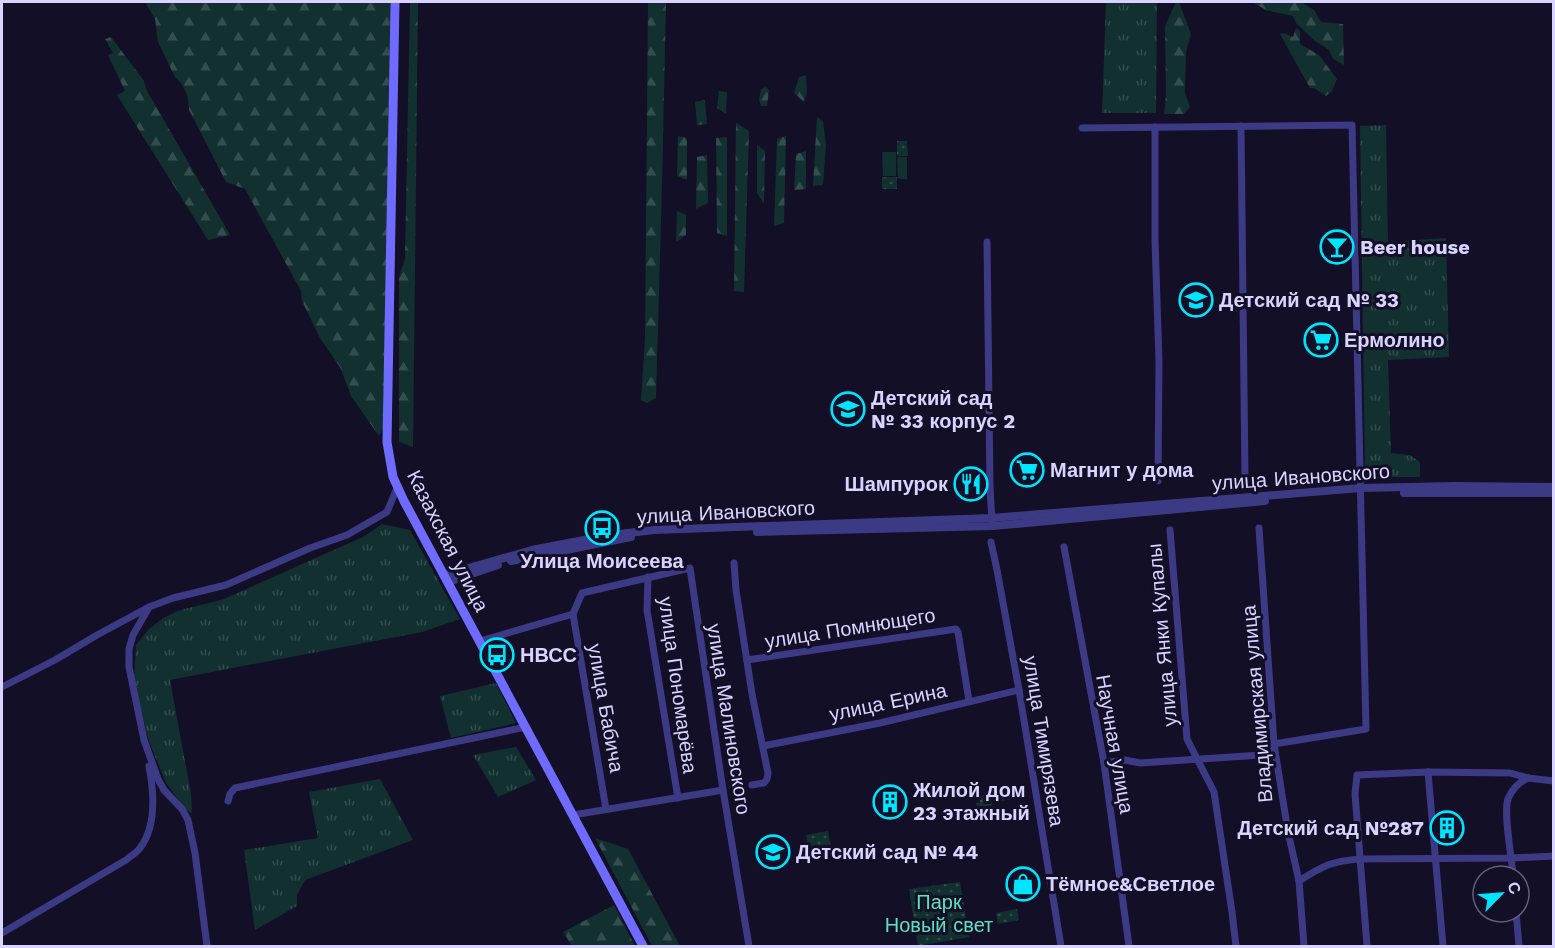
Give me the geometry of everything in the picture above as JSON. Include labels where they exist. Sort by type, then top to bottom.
[{"type":"main road","name":"Казахская улица","points":[[395,2],[387,442],[391,468],[397,488],[643,946]]},
{"type":"street","points":[[1082,128],[1352,125],[1365,729],[1274,744],[1269,752],[1261,755],[1140,763],[1125,760],[1104,763]]},
{"type":"street","points":[[1241,126],[1245,477]]},
{"type":"street","points":[[1155,127],[1155,240],[1159,361],[1158,481]]},
{"type":"street","points":[[987,242],[992,522]]},
{"type":"street","name":"улица Ивановского","points":[[446,579],[510,562],[657,534],[992,522],[1361,490],[1455,486],[1554,487]]},
{"type":"street","points":[[2,687],[149,607],[173,598],[226,585],[373,522],[387,512],[397,488]]},
{"type":"street","name":"улица Ивановского","points":[[1361,490],[1554,493]]},
{"type":"street","name":"Владимирская улица","points":[[1259,528],[1274,744],[1288,832],[1299,881],[1304,946]]},
{"type":"street","name":"улица Янки Купалы","points":[[1170,530],[1187,739],[1214,792],[1233,912],[1236,946]]},
{"type":"street","name":"улица Тимирязева","points":[[991,542],[1019,690],[1061,946]]},
{"type":"street","name":"Научная улица","points":[[1064,548],[1104,763],[1129,946]]},
{"type":"street","points":[[734,563],[747,660],[768,773],[764,783],[752,785]]},
{"type":"street","name":"улица Малиновского","points":[[648,578],[690,568],[749,946]]},
{"type":"street","points":[[480,641],[573,614],[582,593],[648,578]]},
{"type":"street","name":"улица Пономарёва","points":[[648,578],[647,610],[678,798]]},
{"type":"street","points":[[2,933],[126,860],[140,848],[149,831],[153,808],[153,787],[129,667],[129,649],[133,635],[149,607]]},
{"type":"street","name":"улица Бабича","points":[[573,614],[606,809]]},
{"type":"street","name":"улица Помнющего","points":[[747,660],[956,629],[969,701]]},
{"type":"street","name":"улица Ерина","points":[[763,746],[880,723],[1019,690]]},
{"type":"street","points":[[228,801],[235,788],[526,727]]},
{"type":"street","points":[[144,740],[164,790],[182,809],[188,820],[195,852],[207,946]]},
{"type":"street","points":[[1428,772],[1443,946]]},
{"type":"street","points":[[1367,946],[1355,794],[1357,775],[1428,772],[1510,773],[1554,782]]},
{"type":"street","points":[[1512,864],[1507,810],[1509,798],[1514,788],[1528,778]]},
{"type":"street","points":[[573,814],[723,790]]},
{"type":"street","points":[[1299,881],[1322,867],[1339,861],[1554,856]]},
{"type":"street","points":[[1517,924],[1519,946]]},
{"type":"green space","points":[[145,2],[390,2],[384,427],[379,436],[351,396],[341,369],[320,338],[302,301],[301,291],[245,189],[226,182],[189,110],[184,88],[175,77],[158,42],[155,19]]},
{"type":"green space","points":[[410,2],[418,2],[413,447],[399,442],[399,277],[405,258]]},
{"type":"green space","points":[[648,2],[666,2],[656,398],[647,403],[641,400],[645,338]]},
{"type":"green space","points":[[1106,2],[1157,2],[1156,113],[1102,113]]},
{"type":"green space","points":[[1176,2],[1179,2],[1191,34],[1186,52],[1185,93],[1190,107],[1184,114],[1164,114],[1165,26]]},
{"type":"green space","points":[[1252,2],[1303,2],[1314,10],[1321,22],[1343,24],[1344,65],[1333,59],[1329,50],[1315,41],[1296,23],[1293,16],[1266,10]]},
{"type":"green space","points":[[1296,28],[1300,31],[1300,44],[1319,55],[1337,79],[1332,91],[1326,96],[1310,88],[1280,34],[1284,33],[1293,37]]},
{"type":"green space","points":[[111,37],[144,81],[146,89],[230,235],[208,240],[117,95],[125,91],[108,55],[113,53],[105,39]]},
{"type":"green space","points":[[806,75],[807,92],[804,102],[794,93],[799,77]]},
{"type":"green space","points":[[766,87],[769,90],[767,106],[761,106],[759,100],[761,89]]},
{"type":"green space","points":[[719,91],[727,92],[726,114],[717,108]]},
{"type":"green space","points":[[705,100],[707,124],[697,125],[695,102]]},
{"type":"green space","points":[[817,117],[823,121],[826,145],[823,185],[813,186]]},
{"type":"green space","points":[[736,123],[749,131],[744,292],[734,291]]},
{"type":"green space","points":[[1386,125],[1388,242],[1446,238],[1449,357],[1388,360],[1391,453],[1410,455],[1420,462],[1420,477],[1365,477],[1360,126]]},
{"type":"green space","points":[[678,136],[687,138],[687,180],[677,176]]},
{"type":"green space","points":[[786,136],[784,223],[774,226],[777,139]]},
{"type":"green space","points":[[727,137],[727,236],[717,233],[716,138]]},
{"type":"green space","points":[[897,141],[907,141],[908,156],[897,156]]},
{"type":"green space","points":[[757,145],[765,151],[764,204],[757,193]]},
{"type":"green space","points":[[806,151],[806,189],[794,190],[796,154]]},
{"type":"green space","points":[[882,152],[896,152],[896,176],[883,176]]},
{"type":"green space","points":[[707,155],[708,203],[696,209],[697,157]]},
{"type":"green space","points":[[897,157],[907,157],[907,179],[898,179]]},
{"type":"green space","points":[[882,177],[897,177],[897,189],[882,189]]},
{"type":"green space","points":[[677,211],[686,215],[686,235],[676,242]]},
{"type":"green space","points":[[382,524],[410,530],[460,619],[422,632],[170,680],[191,794],[192,813],[187,811],[166,783],[148,739],[134,677],[136,645],[149,629],[177,611],[224,599],[365,536]]},
{"type":"green space","points":[[496,683],[516,723],[451,738],[440,696]]},
{"type":"green space","points":[[516,747],[536,780],[498,797],[473,755]]},
{"type":"green space","points":[[380,779],[413,840],[305,880],[297,895],[297,906],[255,930],[244,850],[318,838],[309,792]]},
{"type":"green space","points":[[1015,788],[1017,798],[998,802],[996,792]]},
{"type":"green space","points":[[996,792],[997,799],[991,800],[992,806],[977,809],[976,803],[980,802],[979,796]]},
{"type":"green space","points":[[828,831],[831,847],[809,851],[806,835]]},
{"type":"green space","points":[[595,838],[628,849],[680,946],[652,946]]},
{"type":"green space","name":"Парк Новый свет","points":[[960,882],[969,937],[918,946],[909,889]]},
{"type":"green space","points":[[614,905],[635,946],[572,946],[563,932]]},
{"type":"green space","points":[[1017,909],[1019,920],[998,924],[996,913]]},
{"type":"place","name":"Beer house","points":[[1337,247]]},
{"type":"place","name":"Детский сад № 33","points":[[1196,300]]},
{"type":"place","name":"Ермолино","points":[[1321,340]]},
{"type":"place","name":"Детский сад № 33 корпус 2","points":[[848,409]]},
{"type":"place","name":"Магнит у дома","points":[[1027,470]]},
{"type":"place","name":"Шампурок","points":[[971,484]]},
{"type":"place","name":"Улица Моисеева","points":[[602,528]]},
{"type":"place","name":"НВСС","points":[[497,655]]},
{"type":"place","name":"Жилой дом 23 этажный","points":[[890,802]]},
{"type":"place","name":"Детский сад №287","points":[[1447,828]]},
{"type":"place","name":"Детский сад № 44","points":[[773,852]]},
{"type":"place","name":"Тёмное&Светлое","points":[[1023,884]]}]
